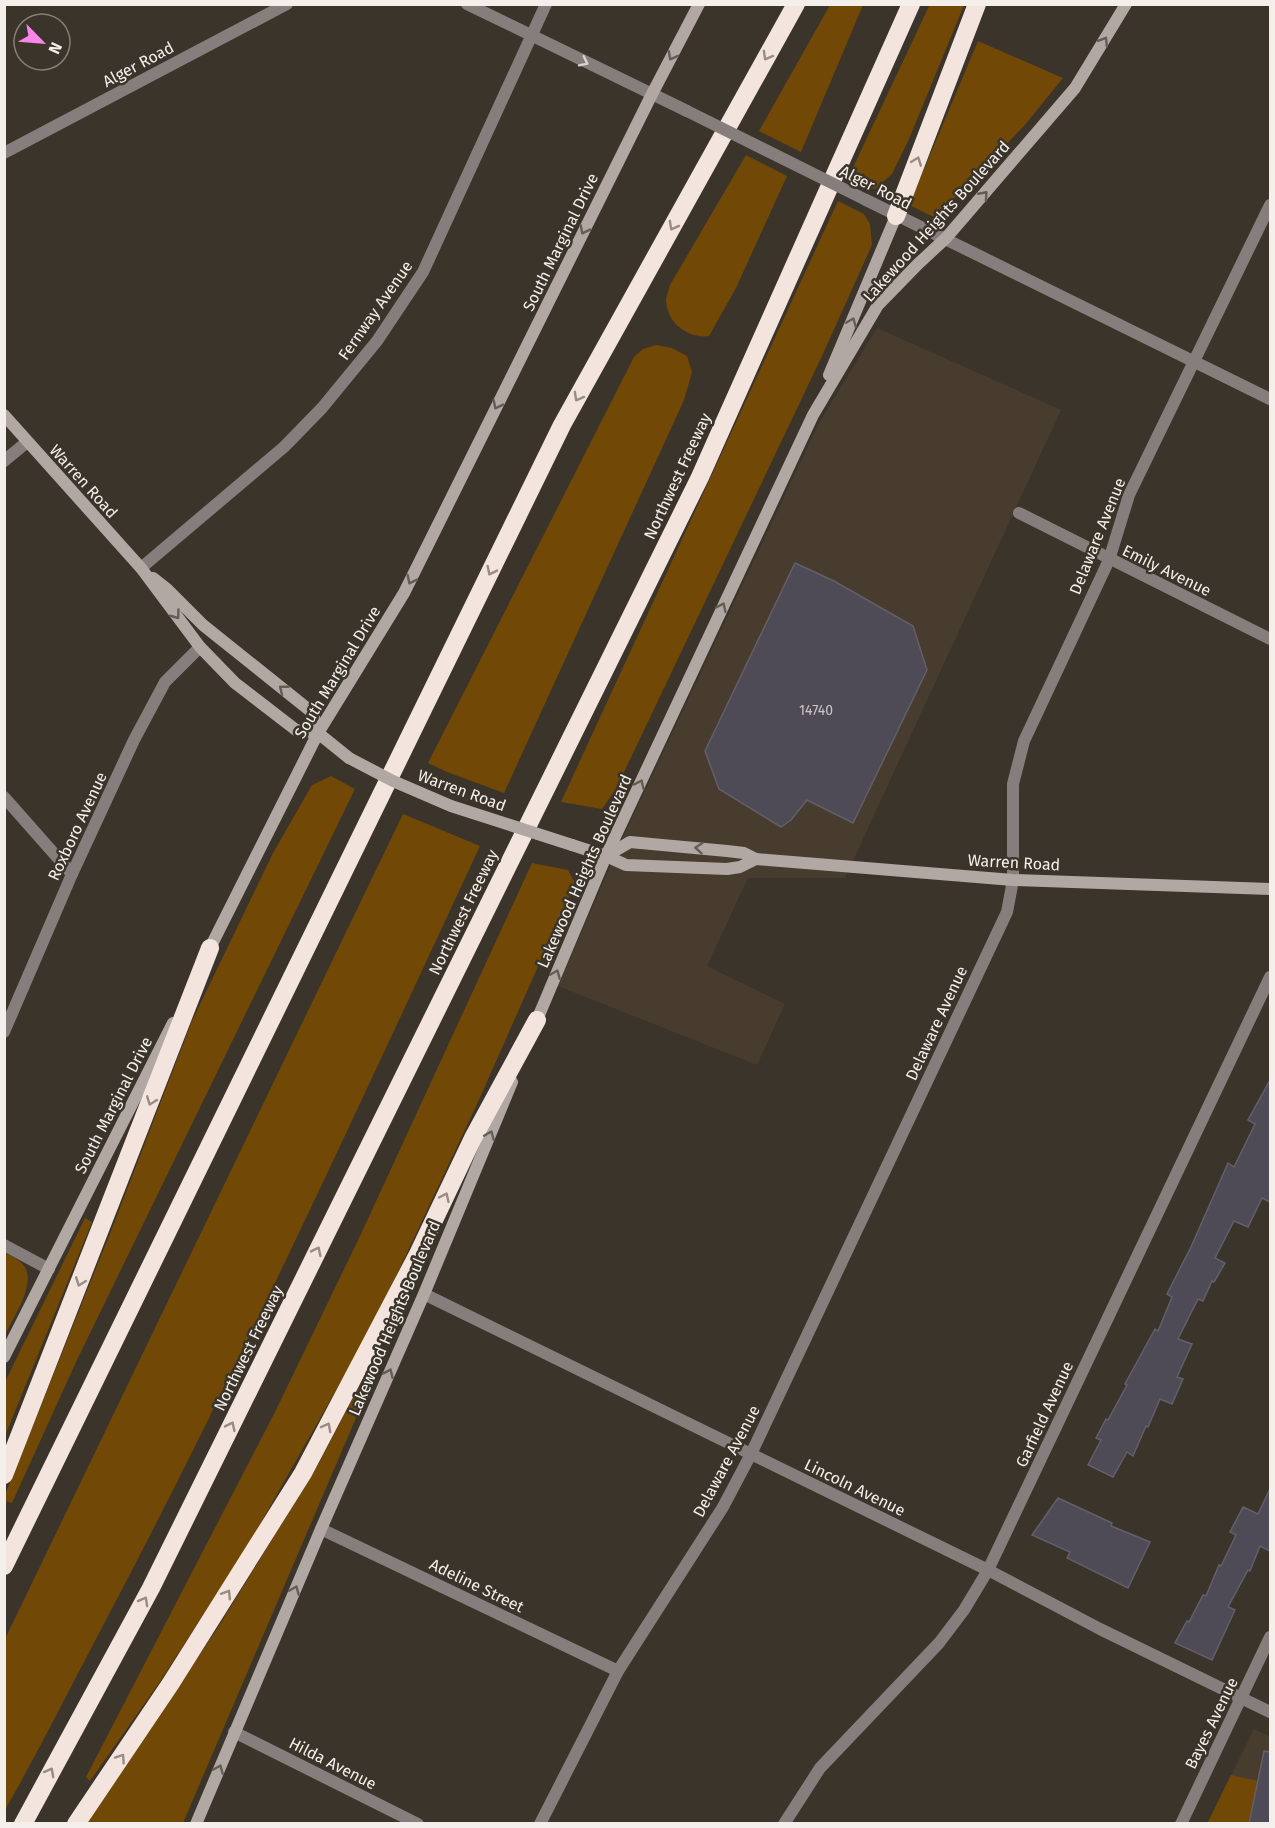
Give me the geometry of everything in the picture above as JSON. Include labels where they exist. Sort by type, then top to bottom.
[{"type":"highway","points":[[4,1566],[562,425],[796,4]]},
{"type":"highway","name":"Northwest Freeway","points":[[22,1824],[151,1588],[700,477],[911,4]]},
{"type":"highway","points":[[896,216],[977,4]]},
{"type":"highway","points":[[4,1475],[210,948]]},
{"type":"highway","points":[[76,1824],[171,1683],[303,1473],[417,1256],[473,1138],[537,1020]]},
{"type":"main road","name":"South Marginal Drive","points":[[4,1357],[318,733],[404,593],[699,4]]},
{"type":"main road","name":"Lakewood Heights Boulevard","points":[[196,1824],[424,1294],[606,856],[813,415],[878,305],[946,238],[1075,88],[1126,4]]},
{"type":"main road","points":[[813,415],[896,216]]},
{"type":"main road","name":"Warren Road","points":[[4,415],[141,568],[200,647],[235,683],[296,730],[318,733],[350,758],[393,781],[451,806],[606,856],[626,866],[727,869],[740,867],[756,859]]},
{"type":"main road","name":"Warren Road","points":[[141,568],[167,589],[203,625],[313,713],[318,733]]},
{"type":"main road","name":"Warren Road","points":[[606,856],[630,842],[744,853],[756,859],[1013,880],[1270,889]]},
{"type":"street","name":"Alger Road","points":[[4,153],[287,4]]},
{"type":"street","name":"Alger Road","points":[[467,4],[1270,399]]},
{"type":"street","name":"Fernway Avenue","points":[[141,568],[284,447],[322,408],[377,341],[423,272],[546,4]]},
{"type":"street","name":"Delaware Avenue","points":[[540,1824],[618,1671],[723,1507],[751,1454],[1007,912],[1013,880],[1013,784],[1024,741],[1109,560],[1129,495],[1270,205]]},
{"type":"street","points":[[4,461],[27,442]]},
{"type":"street","name":"Emily Avenue","points":[[1019,513],[1270,639]]},
{"type":"street","name":"Roxboro Avenue","points":[[4,1032],[72,874],[135,740],[165,682],[200,647]]},
{"type":"street","points":[[4,797],[72,874]]},
{"type":"street","name":"Garfield Avenue","points":[[784,1824],[820,1768],[939,1643],[964,1610],[988,1570],[1270,977]]},
{"type":"street","points":[[4,1245],[49,1269]]},
{"type":"street","name":"Lincoln Avenue","points":[[424,1294],[988,1570],[1100,1629],[1270,1712]]},
{"type":"street","name":"Adeline Street","points":[[321,1529],[618,1671]]},
{"type":"street","name":"Bayes Avenue","points":[[1181,1824],[1270,1637]]},
{"type":"street","name":"Hilda Avenue","points":[[234,1732],[418,1824]]},
{"type":"shaded area","points":[[930,4],[964,5],[909,139],[892,174],[875,189],[849,176]]},
{"type":"shaded area","points":[[830,5],[863,5],[801,152],[759,131]]},
{"type":"shaded area","points":[[978,41],[1063,78],[1024,126],[936,218],[909,205]]},
{"type":"shaded area","points":[[746,155],[787,176],[736,288],[709,336],[693,335],[679,327],[670,315],[666,299],[670,285]]},
{"type":"shaded area","points":[[838,201],[864,214],[870,224],[872,245],[822,356],[616,789],[602,809],[561,802]]},
{"type":"shaded area","points":[[877,328],[1061,410],[845,878],[748,878],[707,966],[785,1004],[757,1065],[558,986],[624,835],[819,423]]},
{"type":"shaded area","points":[[656,345],[672,348],[687,356],[692,372],[684,400],[504,793],[428,763],[634,357],[643,349]]},
{"type":"shaded area","points":[[331,776],[355,789],[77,1360],[12,1503],[5,1501],[5,1495],[192,1021],[273,853],[312,785]]},
{"type":"shaded area","points":[[403,814],[480,846],[293,1245],[197,1443],[5,1810],[5,1639]]},
{"type":"shaded area","points":[[532,863],[568,870],[575,883],[478,1102],[373,1325],[247,1547],[159,1683],[90,1781],[86,1777],[276,1410],[361,1234]]},
{"type":"shaded area","points":[[85,1218],[92,1222],[5,1436],[5,1382]]},
{"type":"shaded area","points":[[5,1253],[24,1266],[28,1282],[5,1335]]},
{"type":"shaded area","points":[[369,1368],[376,1371],[183,1823],[85,1824],[217,1629],[317,1466]]},
{"type":"shaded area","points":[[1254,1729],[1270,1737],[1270,1823],[1207,1824]]},
{"type":"shaded area","points":[[1231,1775],[1258,1781],[1249,1823],[1207,1824]]},
{"type":"building","points":[[795,563],[834,581],[913,626],[927,670],[853,823],[807,800],[791,820],[781,827],[719,789],[705,751]]},
{"type":"building","points":[[1270,1080],[1270,1202],[1262,1198],[1248,1227],[1234,1221],[1215,1258],[1225,1263],[1214,1282],[1212,1281],[1203,1301],[1198,1299],[1178,1339],[1192,1344],[1177,1377],[1183,1379],[1172,1404],[1160,1399],[1133,1456],[1127,1452],[1113,1477],[1088,1465],[1101,1440],[1096,1438],[1127,1385],[1125,1384],[1155,1329],[1158,1331],[1172,1297],[1167,1294],[1191,1247],[1228,1163],[1234,1167],[1255,1124],[1248,1120]]},
{"type":"building","points":[[1270,1489],[1270,1551],[1260,1546],[1250,1571],[1248,1570],[1228,1607],[1235,1610],[1212,1660],[1175,1643],[1203,1595],[1206,1596],[1219,1565],[1221,1566],[1236,1535],[1230,1532],[1243,1507],[1258,1514]]},
{"type":"building","points":[[1058,1498],[1112,1523],[1111,1526],[1150,1542],[1128,1588],[1067,1558],[1070,1552],[1032,1535]]},
{"type":"building","points":[[1264,1751],[1270,1752],[1270,1824],[1249,1824]]}]
